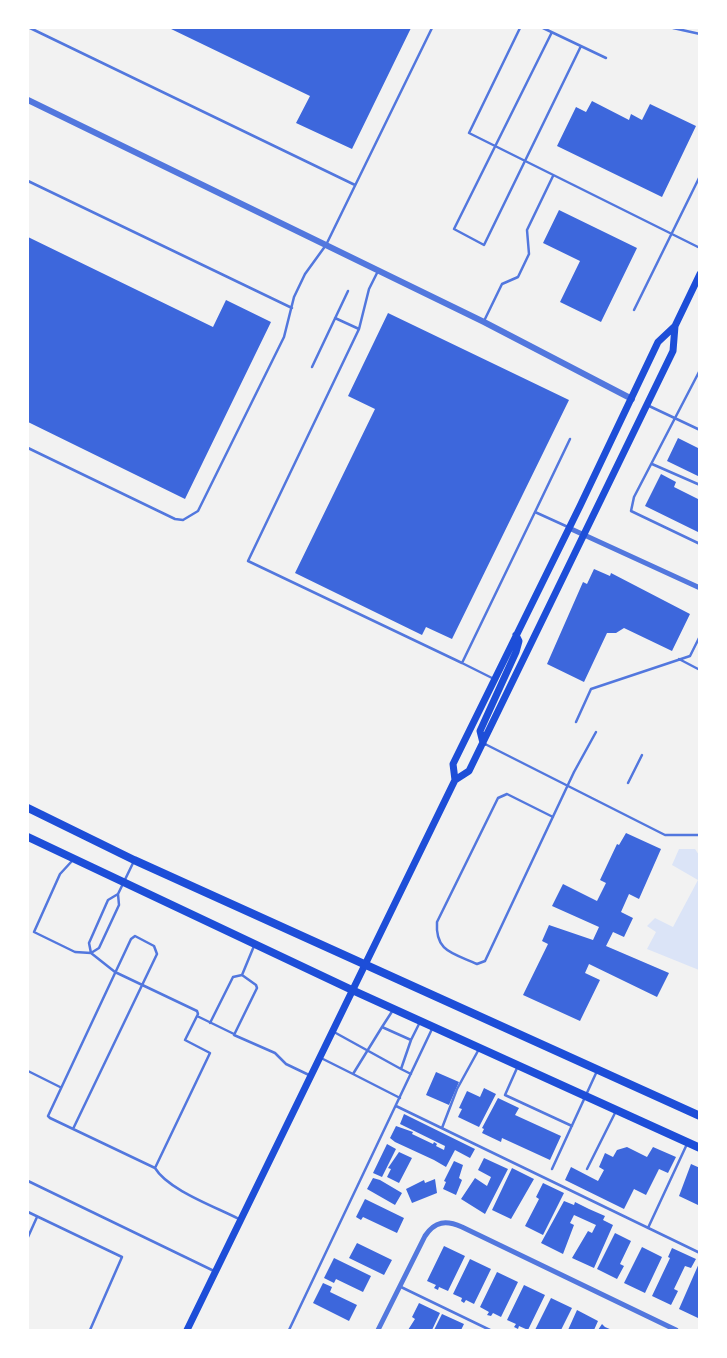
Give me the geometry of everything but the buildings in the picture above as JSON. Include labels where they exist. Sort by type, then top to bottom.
[{"type":"main road","points":[[456,780],[453,764],[658,342],[674,326],[700,274]]},
{"type":"main road","points":[[187,1330],[456,780],[469,771],[584,535],[673,351],[674,326]]},
{"type":"main road","points":[[483,743],[480,731],[482,724],[516,652],[519,641],[516,635]]},
{"type":"main road","points":[[28,808],[134,860],[700,1116]]},
{"type":"main road","points":[[28,837],[352,990],[700,1148]]},
{"type":"street","points":[[28,100],[484,322],[632,398]]},
{"type":"street","points":[[569,528],[700,588]]},
{"type":"street","points":[[378,1330],[425,1236],[437,1224],[447,1222],[462,1227],[676,1330]]},
{"type":"lane","points":[[30,28],[355,185]]},
{"type":"lane","points":[[28,448],[175,520],[190,518],[198,512],[284,336],[294,297],[305,274],[326,245],[432,28]]},
{"type":"lane","points":[[520,28],[469,133],[700,248]]},
{"type":"lane","points":[[543,28],[606,58]]},
{"type":"lane","points":[[673,28],[700,34]]},
{"type":"lane","points":[[552,32],[454,229],[484,244],[581,46]]},
{"type":"lane","points":[[484,322],[502,284],[518,277],[529,254],[527,230],[553,176]]},
{"type":"lane","points":[[634,310],[700,176]]},
{"type":"lane","points":[[28,181],[292,308]]},
{"type":"lane","points":[[378,271],[369,289],[359,329],[248,561],[495,679]]},
{"type":"lane","points":[[312,367],[348,290]]},
{"type":"lane","points":[[335,318],[359,329]]},
{"type":"lane","points":[[700,370],[634,496],[631,511],[700,544]]},
{"type":"lane","points":[[647,405],[700,430]]},
{"type":"lane","points":[[462,663],[570,439]]},
{"type":"lane","points":[[652,464],[700,485]]},
{"type":"lane","points":[[535,512],[569,528]]},
{"type":"lane","points":[[576,722],[591,689],[690,656],[700,636]]},
{"type":"lane","points":[[679,660],[700,670]]},
{"type":"lane","points":[[553,817],[507,794],[498,798],[437,922],[436,935],[442,947],[476,964],[485,961],[553,817],[567,787],[596,732]]},
{"type":"lane","points":[[483,743],[665,835],[700,835]]},
{"type":"lane","points":[[628,783],[642,755]]},
{"type":"lane","points":[[73,859],[60,874],[34,932],[74,952],[91,953],[115,972],[197,1011],[197,1016],[185,1040],[208,1050],[210,1056],[155,1168]]},
{"type":"lane","points":[[91,953],[99,948],[119,905],[118,894],[134,860]]},
{"type":"lane","points":[[91,953],[89,943],[96,926],[108,900],[118,894]]},
{"type":"lane","points":[[73,1129],[157,954],[154,946],[135,936],[131,939],[115,972],[48,1116],[73,1129],[155,1168],[159,1176],[186,1193],[240,1220]]},
{"type":"lane","points":[[242,975],[255,944]]},
{"type":"lane","points":[[210,1023],[233,977],[242,975]]},
{"type":"lane","points":[[234,1034],[257,988],[242,975]]},
{"type":"lane","points":[[353,1074],[394,1008]]},
{"type":"lane","points":[[197,1016],[275,1053],[286,1064],[311,1075]]},
{"type":"lane","points":[[401,1069],[420,1021]]},
{"type":"lane","points":[[382,1027],[412,1040]]},
{"type":"lane","points":[[289,1330],[434,1027]]},
{"type":"lane","points":[[332,1031],[412,1074]]},
{"type":"lane","points":[[442,1128],[457,1089],[480,1048]]},
{"type":"lane","points":[[319,1058],[400,1098]]},
{"type":"lane","points":[[518,1065],[505,1095],[572,1126]]},
{"type":"lane","points":[[552,1168],[597,1069]]},
{"type":"lane","points":[[28,1071],[60,1087]]},
{"type":"lane","points":[[396,1106],[699,1253]]},
{"type":"lane","points":[[587,1169],[616,1110]]},
{"type":"lane","points":[[648,1228],[688,1143]]},
{"type":"lane","points":[[28,1181],[215,1272]]},
{"type":"lane","points":[[28,1212],[122,1257],[90,1330]]},
{"type":"lane","points":[[28,1238],[37,1217]]},
{"type":"lane","points":[[400,1287],[490,1330]]},
{"type":"shaded area","points":[[679,849],[695,849],[699,855],[699,970],[647,949],[656,932],[647,926],[655,918],[673,927],[698,880],[672,865]]}]
